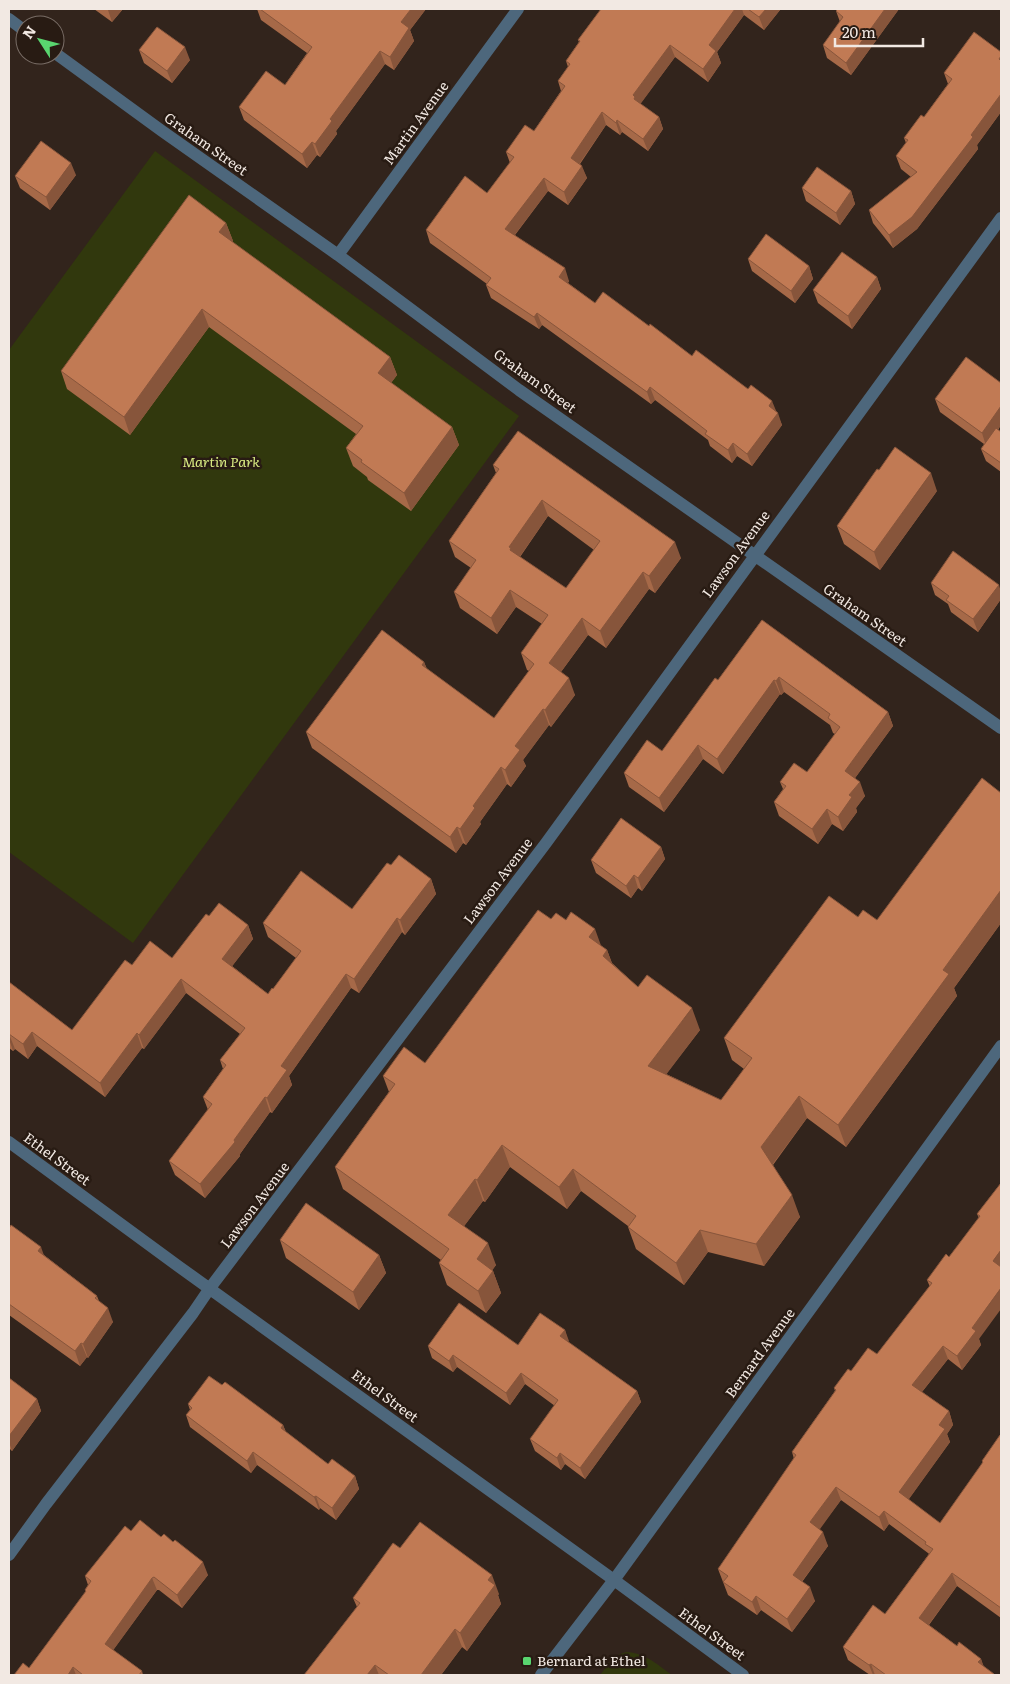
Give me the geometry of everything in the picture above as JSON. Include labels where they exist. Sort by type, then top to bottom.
[{"type":"street","name":"Martin Avenue","points":[[338,255],[518,9]]},
{"type":"street","name":"Graham Street","points":[[65,60],[338,255],[519,390],[1001,728]]},
{"type":"street","name":"Lawson Avenue","points":[[9,1555],[546,843],[1001,218]]},
{"type":"street","name":"Bernard Avenue","points":[[541,1675],[614,1580],[1001,1046]]},
{"type":"street","name":"Ethel Street","points":[[9,1142],[743,1675]]},
{"type":"green space","name":"Martin Park","points":[[155,151],[519,416],[133,943],[9,852],[9,350]]},
{"type":"green space","points":[[626,1652],[645,1657],[672,1675],[600,1675],[615,1656]]},
{"type":"building","points":[[260,9],[411,9],[401,22],[409,28],[390,57],[380,51],[330,119],[332,121],[315,144],[312,142],[302,154],[239,107],[266,71],[285,85],[312,47]]},
{"type":"building","points":[[601,9],[735,9],[709,45],[716,51],[703,69],[670,45],[633,95],[634,99],[659,117],[643,139],[617,120],[616,123],[602,112],[571,158],[582,166],[564,192],[544,178],[505,229],[565,268],[559,277],[595,303],[603,292],[692,356],[696,350],[748,389],[751,385],[772,401],[769,406],[778,413],[747,454],[733,443],[728,450],[705,434],[707,431],[650,387],[647,392],[537,313],[534,317],[486,285],[491,278],[426,230],[465,176],[487,193],[514,157],[506,152],[525,125],[534,131],[565,86],[558,81],[570,64],[566,61],[580,41],[578,40]]},
{"type":"building","points":[[748,9],[766,9],[759,17]]},
{"type":"building","points":[[838,9],[885,9],[846,63],[823,45],[843,17],[836,11]]},
{"type":"building","points":[[157,27],[185,47],[167,71],[139,50]]},
{"type":"building","points":[[974,32],[1001,52],[999,59],[1001,61],[1001,94],[971,135],[973,137],[912,217],[889,235],[869,210],[917,172],[896,156],[908,140],[904,138],[921,115],[924,117],[952,79],[944,73]]},
{"type":"building","points":[[41,141],[71,163],[46,197],[15,176]]},
{"type":"building","points":[[817,167],[851,191],[836,213],[802,188]]},
{"type":"building","points":[[189,195],[226,223],[219,232],[390,357],[378,373],[452,427],[404,493],[361,462],[362,460],[346,448],[363,426],[202,309],[124,417],[61,371]]},
{"type":"building","points":[[766,234],[809,266],[791,291],[748,259]]},
{"type":"building","points":[[842,252],[877,277],[848,316],[813,290]]},
{"type":"building","points":[[966,357],[1001,383],[1001,406],[982,433],[935,399]]},
{"type":"building","points":[[996,428],[1001,432],[1001,463],[981,449]]},
{"type":"building","points":[[518,431],[675,542],[649,576],[643,572],[600,631],[582,618],[549,663],[569,678],[515,746],[520,750],[505,770],[501,767],[473,806],[475,808],[460,829],[457,827],[450,837],[306,732],[382,630],[424,662],[422,665],[494,718],[534,664],[521,653],[548,615],[510,590],[491,618],[454,592],[476,560],[449,541],[499,469],[493,465]],"holes":[[[542,500],[600,541],[566,588],[510,550],[511,548],[509,547]]]},
{"type":"building","points":[[895,447],[931,473],[874,552],[837,526]]},
{"type":"building","points":[[953,551],[999,585],[973,619],[946,600],[949,596],[931,583]]},
{"type":"building","points":[[762,620],[888,712],[845,771],[860,782],[849,795],[852,797],[838,817],[827,809],[812,829],[774,802],[786,786],[780,782],[794,763],[807,772],[840,727],[828,718],[830,714],[779,677],[776,681],[774,680],[717,759],[698,745],[659,798],[624,773],[647,740],[662,751],[715,678],[718,680]]},
{"type":"building","points":[[982,778],[1001,793],[1001,890],[943,970],[949,974],[838,1125],[799,1096],[761,1147],[792,1195],[756,1244],[700,1230],[676,1263],[628,1227],[636,1216],[573,1169],[559,1187],[502,1145],[477,1180],[475,1179],[448,1215],[488,1243],[477,1259],[493,1271],[478,1291],[439,1263],[449,1249],[335,1167],[395,1084],[383,1076],[404,1047],[425,1063],[538,910],[551,919],[556,913],[566,920],[571,912],[595,929],[589,937],[607,950],[603,956],[638,987],[647,975],[692,1008],[648,1066],[721,1100],[752,1058],[724,1038],[829,896],[858,917],[863,910],[877,920]]},
{"type":"building","points":[[621,818],[661,847],[638,878],[634,875],[626,886],[591,860]]},
{"type":"building","points":[[399,855],[431,879],[400,920],[397,918],[354,979],[346,974],[281,1066],[287,1070],[267,1098],[265,1097],[234,1140],[235,1142],[200,1184],[169,1161],[212,1104],[203,1097],[226,1065],[220,1060],[245,1028],[181,979],[139,1035],[137,1033],[100,1083],[32,1032],[23,1044],[9,1034],[9,982],[72,1030],[125,960],[132,965],[150,941],[172,958],[206,914],[209,916],[219,903],[248,925],[222,959],[268,994],[301,951],[263,923],[301,871],[352,909],[387,863],[391,865]]},
{"type":"building","points":[[1001,1183],[1001,1250],[993,1261],[1001,1267],[1001,1288],[972,1328],[976,1331],[957,1356],[943,1346],[912,1385],[949,1411],[939,1425],[945,1429],[899,1492],[940,1523],[1001,1436],[1001,1608],[952,1573],[919,1618],[957,1646],[959,1642],[981,1659],[978,1662],[994,1674],[886,1675],[843,1647],[873,1605],[885,1614],[933,1549],[884,1511],[879,1517],[836,1487],[810,1522],[823,1532],[793,1575],[810,1587],[787,1619],[756,1596],[752,1602],[723,1582],[728,1576],[718,1569],[796,1455],[792,1452],[836,1390],[834,1388],[848,1369],[851,1371],[868,1348],[877,1354],[932,1283],[927,1280],[946,1254],[949,1257],[980,1216],[977,1214]]},
{"type":"building","points":[[306,1203],[379,1255],[353,1292],[280,1240]]},
{"type":"building","points":[[11,1225],[41,1247],[38,1251],[97,1296],[95,1298],[108,1308],[83,1344],[81,1343],[75,1351],[9,1304],[9,1228]]},
{"type":"building","points":[[459,1303],[518,1345],[540,1313],[565,1330],[560,1336],[637,1391],[580,1468],[560,1453],[557,1458],[530,1439],[558,1400],[521,1373],[506,1393],[453,1355],[449,1361],[428,1346]]},
{"type":"building","points":[[209,1376],[222,1385],[225,1382],[283,1425],[281,1428],[328,1464],[332,1459],[355,1476],[332,1508],[253,1452],[247,1461],[186,1415],[192,1408],[188,1404]]},
{"type":"building","points":[[9,1378],[37,1399],[9,1436]]},
{"type":"building","points":[[140,1520],[161,1537],[164,1534],[173,1542],[175,1540],[203,1562],[177,1595],[154,1577],[152,1578],[105,1644],[142,1671],[139,1675],[83,1675],[73,1667],[68,1675],[14,1675],[23,1663],[29,1668],[86,1591],[91,1581],[85,1576],[125,1526],[131,1531]]},
{"type":"building","points":[[420,1522],[492,1575],[488,1580],[495,1585],[460,1633],[455,1629],[421,1675],[389,1675],[375,1665],[367,1675],[304,1675],[360,1603],[353,1598],[393,1543],[400,1548]]},
{"type":"place","name":"Bernard at Ethel","points":[[527,1661]]}]
